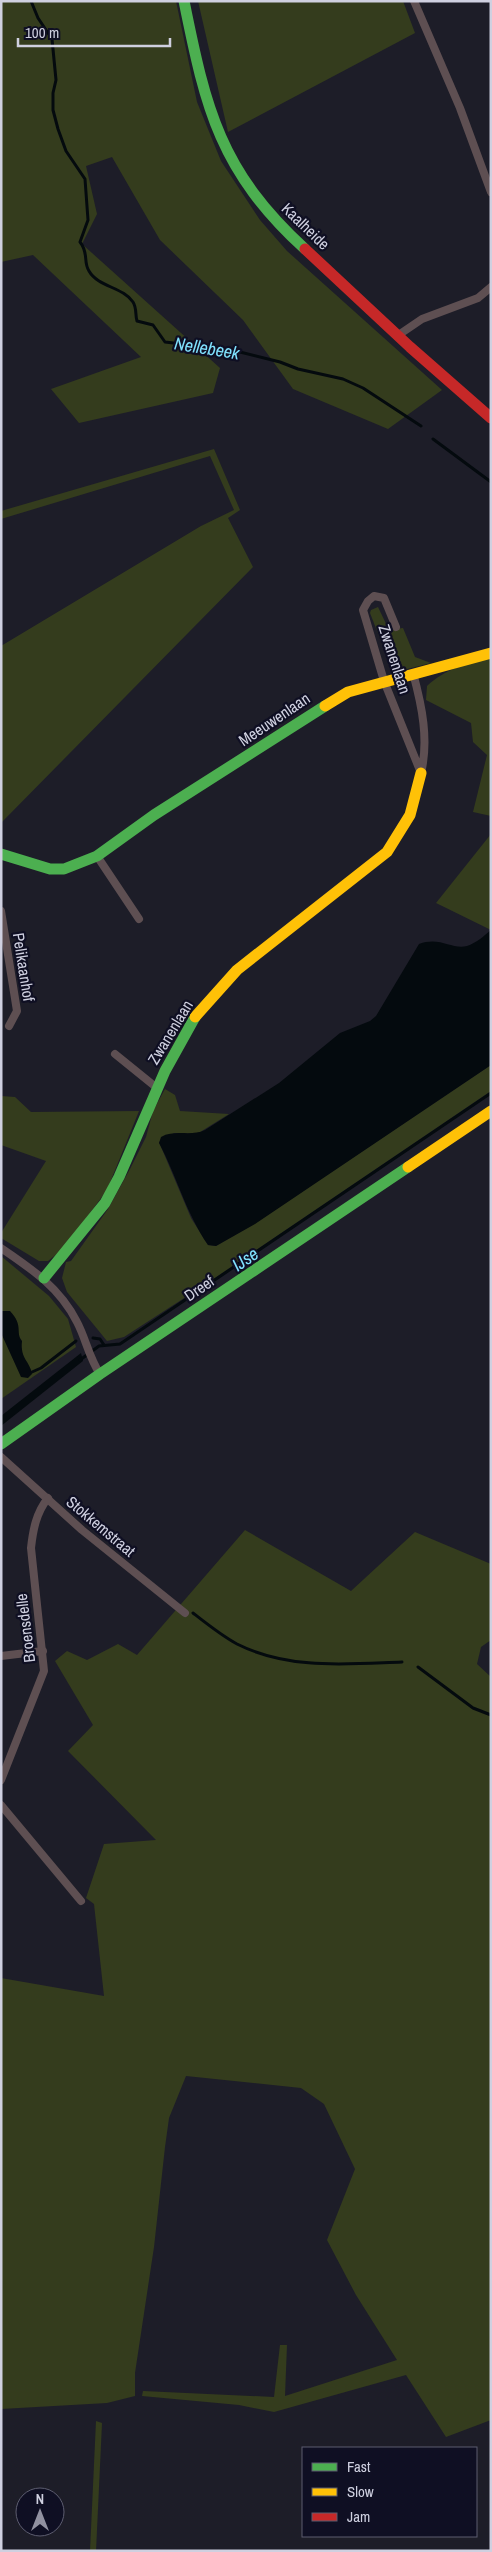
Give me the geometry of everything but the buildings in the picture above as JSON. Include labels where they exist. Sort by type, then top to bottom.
[{"type":"street","name":"Kaalheide","points":[[184,1],[199,72],[210,110],[225,146],[244,182],[270,215],[397,336],[491,418]]},
{"type":"street","points":[[414,1],[460,108],[491,192]]},
{"type":"street","points":[[397,336],[422,319],[478,298],[491,287]]},
{"type":"street","name":"Zwanenlaan","points":[[396,627],[384,598],[374,596],[368,601],[363,610],[384,681],[421,773]]},
{"type":"street","name":"Meeuwenlaan","points":[[1,854],[50,869],[64,869],[96,856],[154,815],[348,692],[491,653]]},
{"type":"street","name":"Zwanenlaan","points":[[44,1278],[105,1203],[119,1177],[157,1088],[192,1021],[230,977],[387,852],[402,834],[412,816],[426,748],[413,674]]},
{"type":"street","points":[[96,856],[139,919]]},
{"type":"street","name":"Pelikaanhof","points":[[1,911],[17,1011],[9,1026]]},
{"type":"street","points":[[115,1054],[157,1088]]},
{"type":"street","name":"Dreef","points":[[1,1444],[100,1374],[491,1111]]},
{"type":"street","points":[[1,1248],[44,1278],[64,1299],[78,1323],[90,1358],[100,1374]]},
{"type":"street","name":"Stokkemstraat","points":[[1,1457],[82,1530],[185,1613]]},
{"type":"street","name":"Broensdelle","points":[[1,1780],[44,1671],[32,1572],[31,1548],[35,1522],[40,1507],[48,1498]]},
{"type":"street","points":[[1,1656],[43,1651]]},
{"type":"street","points":[[1,1805],[81,1901]]},
{"type":"green space","points":[[1,1],[176,1],[197,102],[221,161],[260,220],[287,251],[442,390],[388,429],[293,389],[243,320],[160,240],[112,157],[86,166],[97,214],[82,244],[220,368],[213,393],[79,423],[51,389],[141,357],[33,255],[1,262]]},
{"type":"green space","points":[[198,1],[403,1],[415,33],[228,132]]},
{"type":"green space","points":[[214,449],[240,510],[228,518],[253,567],[1,823],[1,646],[201,526],[234,510],[210,456],[1,519],[1,511]]},
{"type":"green space","points":[[378,607],[389,630],[403,628],[415,657],[431,663],[399,671],[392,669],[370,613],[371,610]]},
{"type":"green space","points":[[491,658],[491,816],[473,812],[487,755],[473,742],[471,723],[426,700],[427,686],[434,680],[449,671]]},
{"type":"green space","points":[[491,834],[491,930],[436,903]]},
{"type":"green space","points":[[491,1065],[491,1091],[212,1280],[124,1337],[107,1341],[67,1292],[62,1278],[66,1262],[71,1261],[108,1209],[146,1137],[153,1111],[165,1089],[175,1095],[180,1111],[229,1114],[197,1134],[174,1133],[159,1142],[191,1218],[208,1245],[216,1246],[254,1224]]},
{"type":"green space","points":[[1,1096],[15,1097],[31,1112],[139,1111],[107,1190],[63,1249],[48,1261],[39,1261],[1,1238],[1,1233],[46,1161],[1,1145]]},
{"type":"green space","points":[[1,1256],[49,1296],[68,1319],[76,1347],[1,1399]]},
{"type":"green space","points":[[245,1530],[351,1591],[415,1532],[491,1564],[491,1640],[481,1647],[477,1664],[491,1677],[491,2420],[446,2437],[406,2375],[274,2412],[239,2405],[142,2396],[143,2391],[274,2397],[280,2345],[287,2345],[285,2396],[397,2360],[356,2295],[327,2240],[355,2169],[324,2104],[301,2088],[186,2076],[169,2118],[154,2247],[135,2373],[135,2396],[107,2403],[1,2409],[1,1978],[104,1996],[94,1904],[86,1898],[104,1844],[156,1840],[68,1751],[93,1725],[55,1661],[67,1651],[87,1660],[118,1644],[137,1655]]},
{"type":"green space","points":[[96,2421],[102,2423],[96,2551],[90,2551]]},
{"type":"shaded area","points":[[491,930],[491,1065],[255,1224],[216,1246],[208,1245],[200,1233],[159,1143],[161,1137],[205,1130],[279,1083],[340,1033],[370,1021],[376,1016],[419,944],[439,942],[461,947],[467,946]]},
{"type":"shaded area","points":[[1,1311],[10,1311],[17,1321],[22,1341],[22,1352],[32,1374],[28,1378],[21,1377],[1,1333]]},
{"type":"shaded area","points":[[81,1353],[83,1361],[1,1426],[1,1416]]},
{"type":"waterway","name":"Nellebeek","points":[[31,1],[38,18],[52,39],[56,80],[53,93],[53,110],[58,129],[66,151],[85,179],[88,220],[80,242],[83,246],[87,268],[93,276],[129,297],[134,304],[137,321],[153,325],[165,342],[232,350],[280,362],[298,369],[343,379],[363,388],[421,426]]},
{"type":"waterway","name":"Nellebeek","points":[[433,439],[491,482]]},
{"type":"waterway","name":"IJse","points":[[80,1360],[99,1346],[120,1344],[491,1093]]},
{"type":"waterway","points":[[93,1338],[100,1339],[104,1345]]},
{"type":"waterway","points":[[32,1372],[41,1368],[76,1341]]},
{"type":"waterway","points":[[193,1613],[220,1634],[237,1644],[277,1658],[318,1664],[402,1662]]},
{"type":"waterway","points":[[418,1667],[473,1708],[491,1715]]},
{"type":"traffic: fast","points":[[184,1],[200,75],[221,137],[235,165],[253,193],[276,220],[305,249]]},
{"type":"traffic: fast","points":[[1,854],[50,869],[64,869],[97,856],[154,815],[325,706]]},
{"type":"traffic: fast","points":[[44,1278],[105,1203],[119,1177],[165,1071],[195,1017]]},
{"type":"traffic: fast","points":[[1,1444],[100,1374],[408,1167]]},
{"type":"traffic: slow","points":[[325,706],[348,692],[491,653]]},
{"type":"traffic: slow","points":[[195,1017],[237,970],[387,852],[410,815],[421,773]]},
{"type":"traffic: slow","points":[[408,1167],[491,1111]]},
{"type":"traffic: jam","points":[[305,249],[410,347],[491,418]]}]
